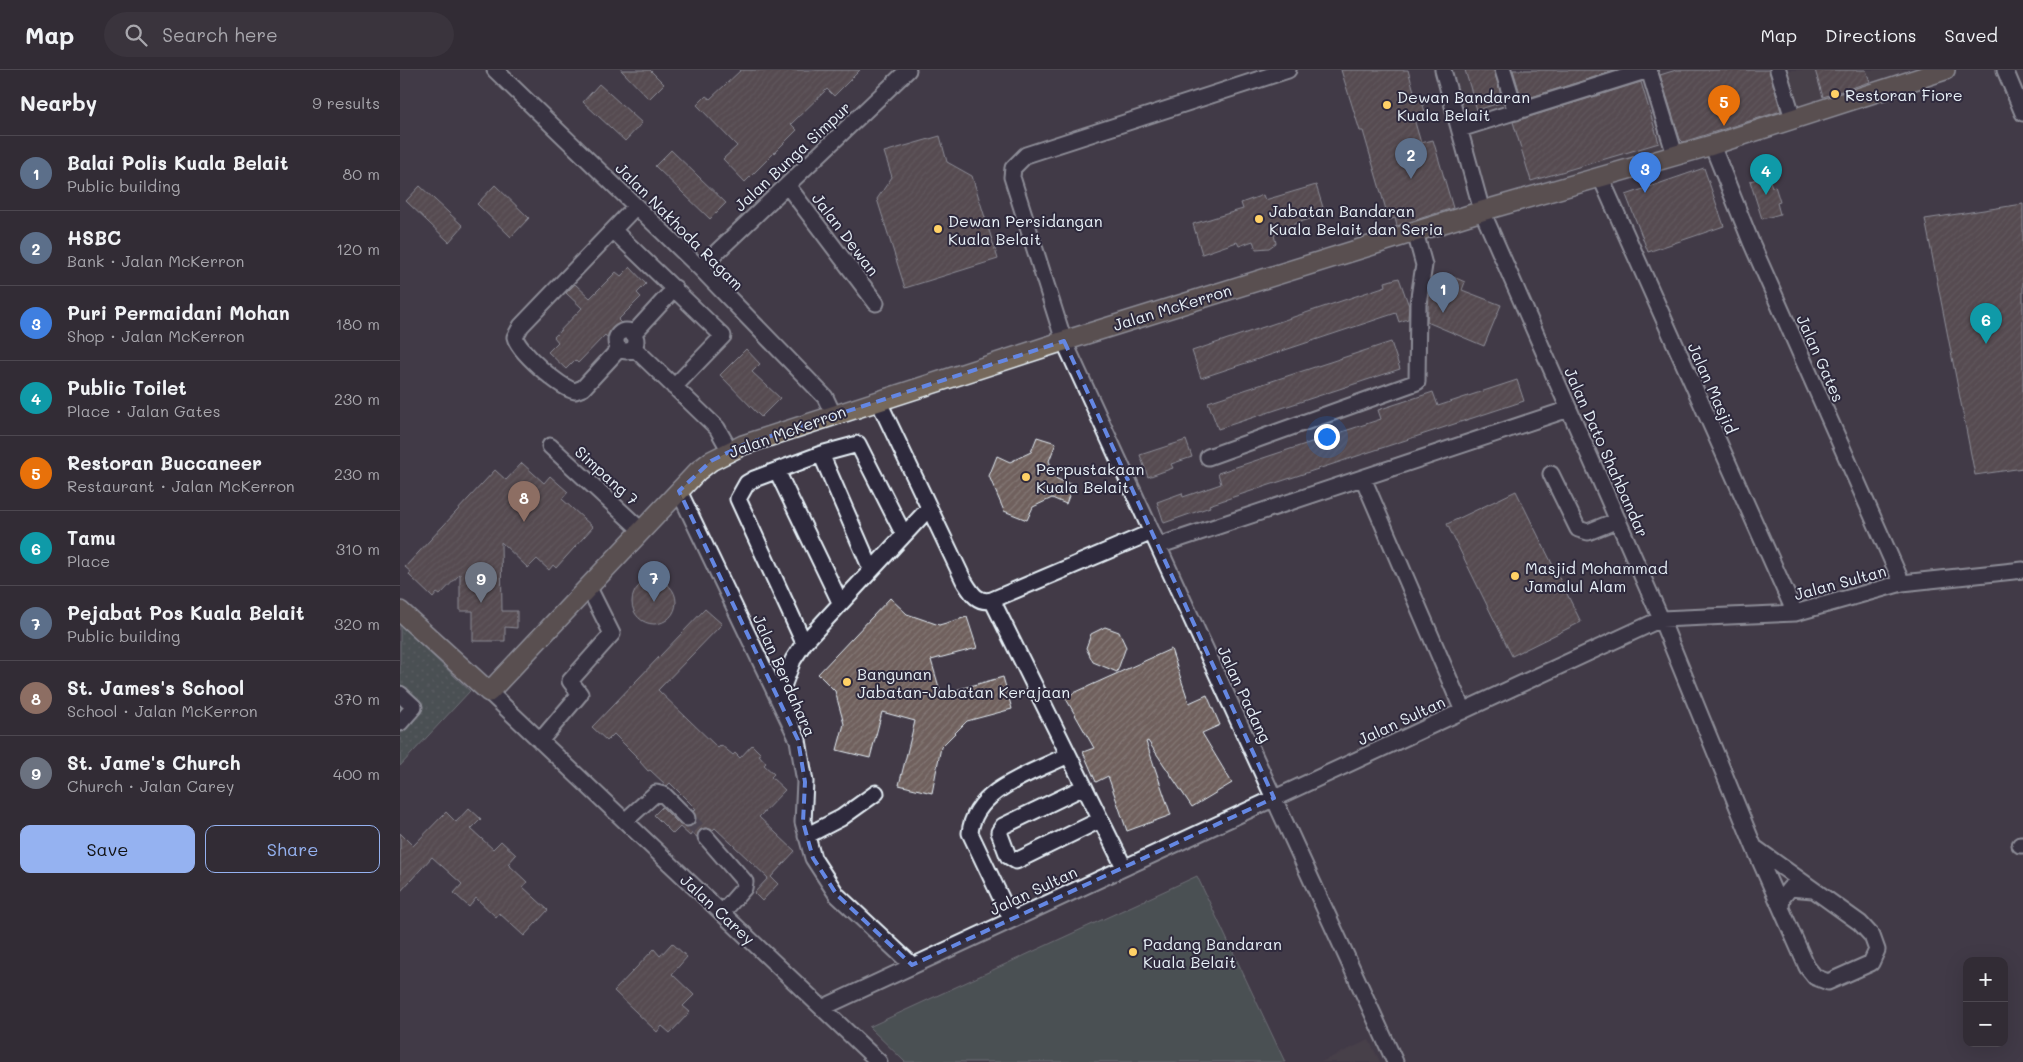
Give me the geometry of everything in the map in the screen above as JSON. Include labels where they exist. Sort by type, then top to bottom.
[{"type":"main road","name":"Jalan McKerron","points":[[489,692],[641,530],[704,466],[730,451],[833,414],[1064,341],[1482,211],[1712,145],[1793,118],[1907,76],[1945,70]]},
{"type":"main road","points":[[400,611],[489,692]]},
{"type":"street","name":"Jalan Bunga Simpur","points":[[700,268],[908,70]]},
{"type":"street","name":"Jalan Padang","points":[[1288,70],[1026,155],[1013,168],[1012,177],[1064,341],[1395,1062]]},
{"type":"street","name":"Jalan Dato Shahbandar","points":[[1442,70],[1482,211],[1662,619],[1754,847],[1807,967],[1820,980],[1828,982],[1835,981],[1872,962],[1878,950],[1872,936],[1860,923],[1754,847]]},
{"type":"street","points":[[1503,70],[1516,112]]},
{"type":"street","points":[[1460,129],[1649,70],[1675,155]]},
{"type":"street","points":[[1778,70],[1793,118]]},
{"type":"street","points":[[2005,70],[2023,113]]},
{"type":"street","name":"Jalan Nakhoda Ragam","points":[[504,73],[700,268],[825,397],[833,414]]},
{"type":"street","name":"Jalan Gates","points":[[1712,145],[1751,242],[1902,583]]},
{"type":"street","name":"Jalan Masjid","points":[[1600,176],[1795,614]]},
{"type":"street","name":"Jalan Dewan","points":[[787,185],[876,303]]},
{"type":"street","points":[[636,206],[521,326],[515,336],[520,348],[564,387],[575,391],[583,388],[628,344],[675,288]]},
{"type":"street","points":[[613,230],[723,336],[674,387]]},
{"type":"street","points":[[1208,457],[1417,382],[1418,304],[1424,266],[1415,232]]},
{"type":"street","points":[[628,344],[717,428],[730,451]]},
{"type":"street","points":[[878,400],[971,593],[985,602],[1152,532]]},
{"type":"street","points":[[1158,546],[1569,409]]},
{"type":"street","points":[[804,643],[738,499],[747,483],[821,454],[858,444],[904,535]]},
{"type":"street","name":"Simpang 7","points":[[550,446],[641,530]]},
{"type":"street","points":[[821,454],[871,569]]},
{"type":"street","points":[[777,471],[840,602]]},
{"type":"street","points":[[1551,474],[1578,529],[1588,532],[1618,520]]},
{"type":"street","points":[[1364,478],[1463,711]]},
{"type":"street","name":"Jalan Berdahara","points":[[679,491],[798,740],[804,782],[803,822],[813,858],[836,895],[912,965]]},
{"type":"street","points":[[779,697],[793,660],[804,643],[929,508]]},
{"type":"street","name":"Jalan Sultan","points":[[822,1008],[1662,619],[1795,614],[1902,583],[2023,570]]},
{"type":"street","points":[[540,741],[580,694],[570,681],[612,634],[588,586]]},
{"type":"street","points":[[992,600],[1124,867]]},
{"type":"street","name":"Jalan Carey","points":[[489,692],[879,1062]]},
{"type":"street","points":[[400,694],[414,707],[400,723]]},
{"type":"street","points":[[1011,920],[970,833],[971,824],[977,811],[992,793],[1068,755]]},
{"type":"street","points":[[1084,787],[1003,826],[999,832],[1008,856],[1016,861],[1100,820]]},
{"type":"street","points":[[625,821],[656,793],[664,795],[687,818]]},
{"type":"street","points":[[806,836],[841,818],[876,793]]},
{"type":"street","points":[[706,837],[745,882],[744,888],[722,913]]},
{"type":"street","points":[[1781,908],[1782,898],[1790,888],[1813,890]]},
{"type":"highlighted area","points":[[1064,341],[1274,798],[912,965],[837,895],[813,858],[803,822],[805,782],[798,740],[679,491],[711,461],[743,445]]},
{"type":"shaded area","points":[[1441,70],[1943,70],[1482,211]]},
{"type":"shaded area","points":[[1369,1040],[1380,1062],[1321,1062]]},
{"type":"green space","points":[[400,625],[470,691],[400,766]]},
{"type":"green space","name":"Padang Bandaran Kuala Belait","points":[[1197,876],[1285,1062],[905,1062],[869,1027]]},
{"type":"building","points":[[621,70],[650,70],[664,84],[649,99]]},
{"type":"building","points":[[741,70],[860,70],[834,96],[827,89],[791,124],[797,130],[745,182],[723,159],[737,146],[697,105],[706,96],[710,99]]},
{"type":"building","points":[[1341,70],[1408,70],[1415,95],[1420,94],[1426,116],[1414,119],[1421,143],[1433,140],[1453,208],[1397,226],[1395,218],[1389,220],[1363,131],[1360,131]]},
{"type":"building","points":[[1465,70],[1494,70],[1503,102],[1477,110]]},
{"type":"building","points":[[1513,70],[1617,70],[1522,100]]},
{"type":"building","points":[[1676,70],[1769,70],[1781,111],[1683,142],[1680,139],[1660,75]]},
{"type":"building","points":[[1815,70],[1866,70],[1870,82],[1823,97]]},
{"type":"building","points":[[1641,82],[1659,143],[1531,181],[1513,122]]},
{"type":"building","points":[[599,84],[642,123],[625,141],[583,102]]},
{"type":"building","name":"Dewan Persidangan Kuala Belait","points":[[940,136],[947,162],[972,176],[998,259],[905,288],[877,199],[892,177],[884,152]]},
{"type":"building","points":[[671,150],[726,203],[710,219],[655,166]]},
{"type":"building","points":[[1704,168],[1724,226],[1648,252],[1626,195]]},
{"type":"building","points":[[1768,176],[1772,187],[1775,186],[1780,202],[1777,203],[1780,214],[1762,219],[1750,181]]},
{"type":"building","points":[[495,185],[529,218],[511,237],[477,204]]},
{"type":"building","name":"Jabatan Bandaran Kuala Belait dan Seria","points":[[1316,185],[1325,214],[1291,225],[1292,228],[1274,235],[1276,243],[1269,248],[1256,249],[1253,241],[1239,246],[1237,242],[1202,254],[1193,224],[1243,209],[1241,203],[1263,195],[1265,200]]},
{"type":"building","points":[[420,186],[463,226],[449,242],[406,201]]},
{"type":"building","points":[[2023,204],[2023,468],[1975,475],[1925,219]]},
{"type":"building","points":[[630,267],[646,284],[637,293],[641,297],[618,320],[626,328],[623,340],[612,343],[605,335],[578,363],[575,360],[566,369],[548,352],[558,342],[554,337],[582,308],[566,293],[575,284],[590,298],[616,272],[621,276]]},
{"type":"building","points":[[1449,275],[1465,282],[1462,290],[1501,305],[1484,346],[1427,322],[1429,295],[1435,279],[1445,284]]},
{"type":"building","points":[[1399,278],[1409,306],[1408,319],[1399,322],[1396,313],[1201,378],[1192,351],[1386,286],[1385,282]]},
{"type":"building","points":[[1391,342],[1400,369],[1218,429],[1208,402]]},
{"type":"building","points":[[746,349],[760,364],[752,372],[780,398],[761,417],[720,375]]},
{"type":"building","points":[[1517,380],[1524,401],[1209,505],[1210,507],[1164,523],[1157,502],[1182,493],[1183,497],[1221,484],[1218,473],[1381,419],[1378,410],[1433,392],[1438,406]]},
{"type":"building","name":"Perpustakaan Kuala Belait","points":[[1037,437],[1056,443],[1049,461],[1057,479],[1073,485],[1066,504],[1052,498],[1033,507],[1027,520],[1004,511],[989,476],[997,456],[1010,462],[1031,452]]},
{"type":"building","points":[[1186,440],[1192,457],[1171,464],[1173,468],[1148,477],[1140,455]]},
{"type":"building","points":[[522,463],[544,483],[550,476],[568,492],[562,499],[593,527],[556,568],[553,565],[549,570],[537,559],[528,568],[501,542],[502,611],[517,611],[517,628],[505,627],[505,641],[473,641],[473,611],[460,611],[460,574],[440,595],[437,593],[433,598],[409,575],[411,572],[405,567],[495,470],[506,480]]},
{"type":"building","points":[[1516,491],[1581,622],[1512,656],[1447,524]]},
{"type":"building","points":[[658,580],[670,586],[675,593],[675,611],[670,618],[663,623],[650,624],[642,621],[635,614],[632,598],[635,590],[642,583]]},
{"type":"building","points":[[890,598],[907,614],[939,625],[967,617],[977,648],[931,660],[941,694],[1003,677],[1012,709],[967,721],[941,747],[932,793],[899,785],[915,721],[882,712],[870,758],[837,750],[844,724],[835,691],[818,674]]},
{"type":"building","points":[[705,609],[722,624],[658,690],[718,748],[721,745],[740,758],[752,745],[761,754],[759,755],[766,763],[764,765],[774,774],[771,777],[785,790],[759,817],[795,851],[771,877],[778,884],[762,901],[754,893],[768,878],[715,828],[713,830],[705,828],[700,830],[697,837],[692,833],[690,836],[680,827],[673,834],[654,815],[662,807],[680,825],[689,827],[696,821],[693,811],[696,809],[670,783],[667,786],[650,770],[648,771],[641,761],[614,734],[607,741],[592,727]]},
{"type":"building","points":[[1105,627],[1119,632],[1126,647],[1117,672],[1093,662],[1086,648],[1091,634]]},
{"type":"building","points":[[1171,649],[1189,703],[1207,695],[1220,725],[1202,733],[1232,783],[1192,807],[1148,741],[1146,742],[1171,815],[1127,831],[1108,776],[1096,782],[1083,752],[1094,748],[1065,697]]},
{"type":"building","points":[[469,808],[481,819],[471,829],[493,849],[501,841],[516,855],[508,864],[527,882],[523,887],[548,910],[524,936],[499,913],[496,917],[476,898],[469,907],[454,893],[462,884],[432,857],[400,892],[400,833],[413,846],[446,812],[456,822]]},
{"type":"building","points":[[672,943],[687,957],[672,974],[694,995],[683,1006],[690,1012],[670,1033],[662,1026],[657,1032],[614,991],[654,949],[660,956]]},
{"type":"tunnel","points":[[687,818],[706,837]]},
{"type":"place","name":"Restoran Fiore","points":[[1835,94]]},
{"type":"place","name":"Dewan Bandaran Kuala Belait","points":[[1387,105]]},
{"type":"place","name":"Restoran Buccaneer","points":[[1724,126]]},
{"type":"place","name":"HSBC","points":[[1411,179]]},
{"type":"place","name":"Puri Permaidani Mohan","points":[[1645,193]]},
{"type":"place","name":"Public Toilet","points":[[1766,195]]},
{"type":"place","name":"Jabatan Bandaran Kuala Belait dan Seria","points":[[1259,219]]},
{"type":"place","name":"Dewan Persidangan Kuala Belait","points":[[938,229]]},
{"type":"place","name":"Balai Polis Kuala Belait","points":[[1443,313]]},
{"type":"place","name":"Tamu","points":[[1986,344]]},
{"type":"place","name":"Perpustakaan Kuala Belait","points":[[1026,477]]},
{"type":"place","name":"St. James's School","points":[[524,522]]},
{"type":"place","name":"Masjid Mohammad Jamalul Alam","points":[[1515,576]]},
{"type":"place","name":"Pejabat Pos Kuala Belait","points":[[654,602]]},
{"type":"place","name":"St. Jame's Church","points":[[481,603]]},
{"type":"place","name":"Bangunan Jabatan-Jabatan Kerajaan","points":[[847,682]]},
{"type":"place","name":"Padang Bandaran Kuala Belait","points":[[1133,952]]}]
